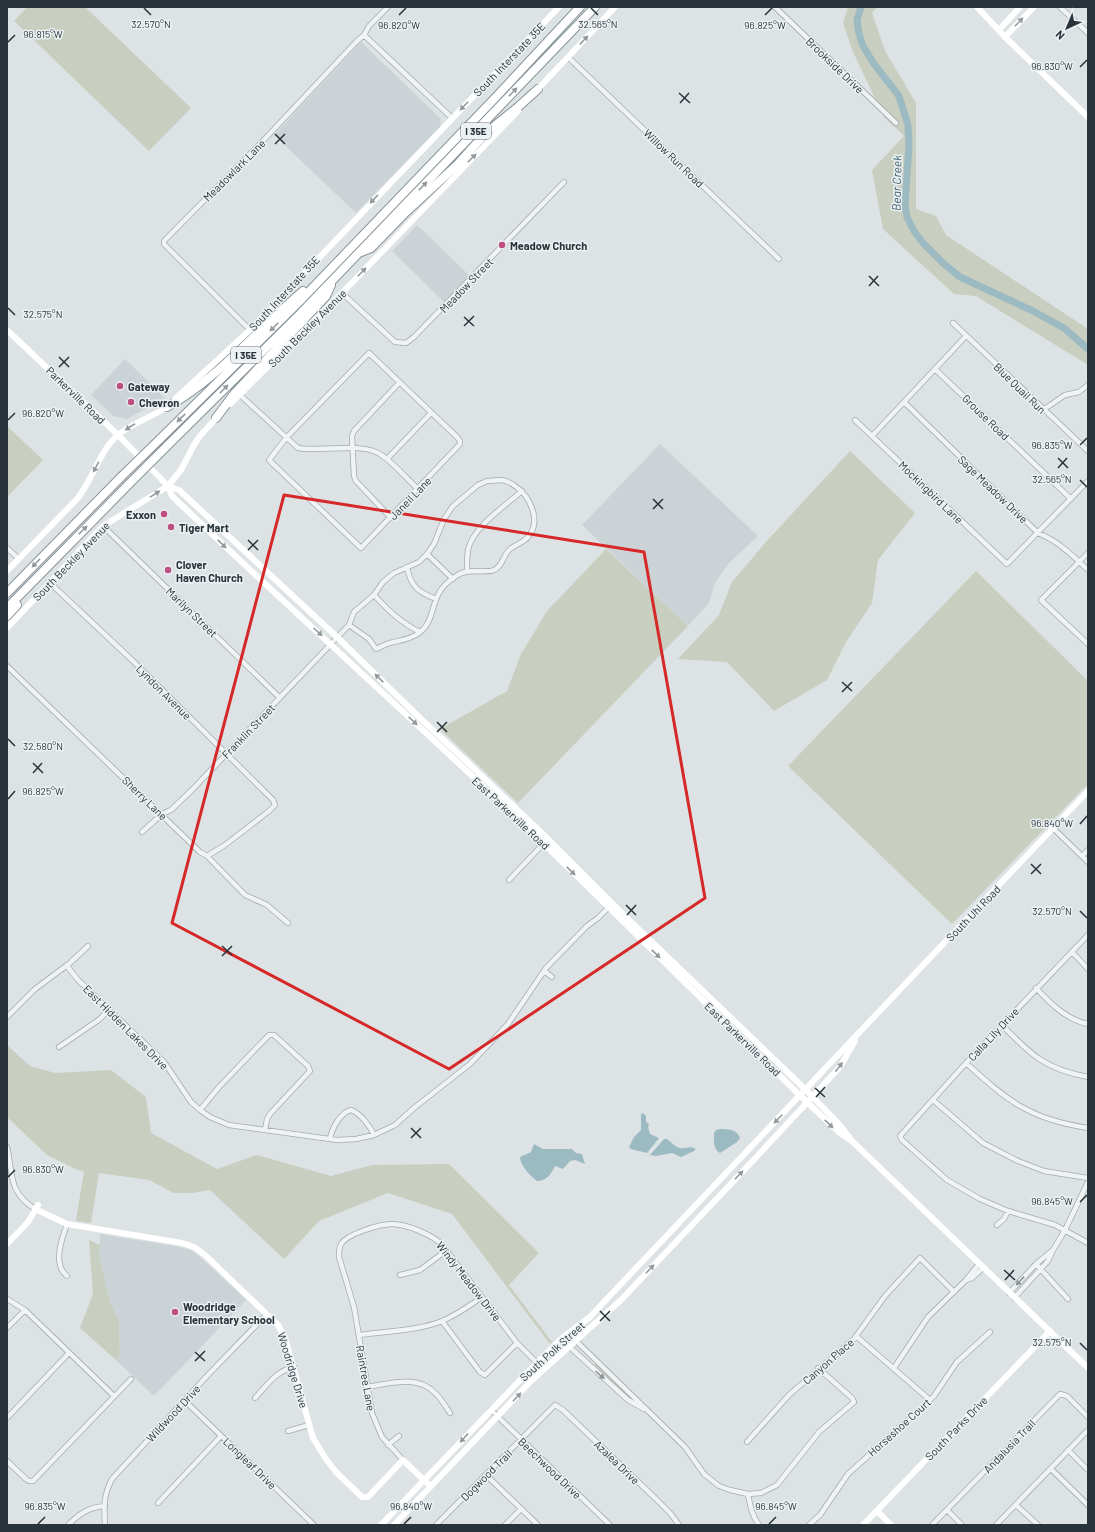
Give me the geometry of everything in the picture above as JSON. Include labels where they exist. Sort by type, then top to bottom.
[{"type":"highway","points":[[530,60],[575,7]]},
{"type":"highway","name":"I 35E","points":[[7,592],[122,476],[264,338],[580,7]]},
{"type":"highway","name":"I 35E","points":[[7,608],[332,281],[595,7]]},
{"type":"highway","points":[[357,254],[371,248],[406,212],[453,169],[486,133],[518,108],[538,88]]},
{"type":"highway","points":[[167,407],[214,373],[293,300],[330,269]]},
{"type":"highway","points":[[216,418],[237,390],[326,296],[330,290],[332,281]]},
{"type":"highway","points":[[7,616],[50,569],[70,543]]},
{"type":"main road","name":"South Interstate 35E","points":[[7,571],[18,558],[77,500],[108,446],[118,435],[132,425],[167,407],[250,330],[559,7]]},
{"type":"main road","name":"South Beckley Avenue","points":[[7,628],[103,526],[168,486],[181,470],[200,436],[216,418],[342,293],[516,113],[615,7]]},
{"type":"main road","points":[[977,7],[1088,117]]},
{"type":"main road","points":[[999,30],[1020,7]]},
{"type":"main road","points":[[1005,36],[1034,7]]},
{"type":"main road","name":"Parkerville Road","points":[[7,330],[144,461]]},
{"type":"main road","name":"East Parkerville Road","points":[[144,461],[168,486],[172,496],[186,510],[473,777],[545,841]]},
{"type":"main road","name":"East Parkerville Road","points":[[168,486],[179,490],[337,637],[478,772],[800,1096],[840,1134],[853,1142]]},
{"type":"main road","points":[[186,510],[193,503]]},
{"type":"main road","points":[[263,582],[270,575]]},
{"type":"main road","points":[[296,613],[299,610],[302,611],[324,625]]},
{"type":"main road","points":[[473,777],[478,772]]},
{"type":"main road","name":"South Uhl Road","points":[[806,1090],[1088,791]]},
{"type":"main road","name":"East Parkerville Road","points":[[644,938],[704,991],[813,1097],[853,1142],[1088,1368]]},
{"type":"main road","points":[[699,996],[704,991]]},
{"type":"main road","name":"South Uhl Road","points":[[813,1097],[840,1067],[858,1034]]},
{"type":"main road","name":"South Polk Street","points":[[381,1525],[537,1363],[561,1340],[590,1317],[806,1090]]},
{"type":"main road","name":"South Polk Street","points":[[394,1525],[543,1370],[620,1300],[813,1097]]},
{"type":"main road","points":[[7,1244],[28,1222],[37,1207]]},
{"type":"main road","name":"Woodridge Drive","points":[[37,1207],[67,1224],[189,1245],[205,1255],[278,1325],[285,1338],[314,1438],[326,1459],[336,1472],[362,1497],[368,1497],[403,1460]]},
{"type":"main road","name":"South Parks Drive","points":[[863,1525],[1050,1331]]},
{"type":"main road","name":"Raintree Lane","points":[[403,1460],[430,1486]]},
{"type":"main road","points":[[877,1511],[891,1525]]},
{"type":"street","name":"Meadowlark Lane","points":[[250,330],[164,244],[164,241],[261,143],[357,40],[364,35],[369,26],[388,7]]},
{"type":"street","name":"Brookside Drive","points":[[775,7],[896,123]]},
{"type":"street","points":[[1060,7],[1088,33]]},
{"type":"street","points":[[364,35],[452,118]]},
{"type":"street","name":"Willow Run Road","points":[[568,56],[779,259]]},
{"type":"street","name":"Meadow Street","points":[[342,293],[395,342],[406,343],[414,338],[564,182]]},
{"type":"street","name":"Blue Quail Run","points":[[953,324],[1088,451]]},
{"type":"street","points":[[872,436],[966,336]]},
{"type":"street","points":[[286,438],[369,353],[431,414],[387,459]]},
{"type":"street","name":"Grouse Road","points":[[935,369],[1071,499]]},
{"type":"street","points":[[391,518],[356,481],[354,476],[352,436],[354,431],[399,383]]},
{"type":"street","points":[[1043,410],[1065,395],[1079,392],[1088,385]]},
{"type":"street","points":[[240,395],[298,448],[352,448],[375,451],[387,459],[418,490]]},
{"type":"street","name":"Sage Meadow Drive","points":[[904,402],[1038,532],[1060,544],[1088,570]]},
{"type":"street","name":"Janeil Lane","points":[[286,438],[269,460],[361,548],[418,490],[460,444],[457,437],[431,414]]},
{"type":"street","name":"Mockingbird Lane","points":[[855,420],[1007,564],[1038,532]]},
{"type":"street","points":[[349,625],[369,639],[376,649],[390,643],[410,639],[420,632],[427,624],[431,617],[439,593],[453,578],[467,571],[494,570],[500,565],[510,549],[528,538],[534,524],[534,517],[527,498],[522,491],[511,483],[502,480],[487,480],[478,485],[447,513],[434,544],[427,554],[453,578]]},
{"type":"street","points":[[1038,532],[1088,481]]},
{"type":"street","points":[[467,571],[468,548],[473,538],[483,525],[522,491]]},
{"type":"street","name":"Marilyn Street","points":[[103,526],[280,698]]},
{"type":"street","points":[[7,548],[18,558]]},
{"type":"street","points":[[1088,552],[1041,600],[1088,644]]},
{"type":"street","name":"Franklin Street","points":[[142,832],[162,814],[171,810],[192,790],[349,625],[354,612],[374,595],[383,582],[394,573],[419,562],[427,554]]},
{"type":"street","points":[[407,567],[409,579],[415,587],[422,594],[436,599]]},
{"type":"street","name":"Lyndon Avenue","points":[[49,582],[133,661],[274,800],[275,805],[258,821],[207,856]]},
{"type":"street","points":[[374,595],[405,625],[420,632]]},
{"type":"street","name":"Sherry Lane","points":[[7,666],[200,852],[207,856],[245,895],[266,905],[288,923]]},
{"type":"street","points":[[1053,828],[1088,862]]},
{"type":"street","points":[[509,880],[545,841]]},
{"type":"street","points":[[1082,856],[1088,850]]},
{"type":"street","name":"East Hidden Lakes Drive","points":[[67,966],[76,977],[164,1062],[189,1098],[200,1110],[210,1117],[224,1124],[330,1139],[350,1140],[374,1135],[395,1125],[477,1058],[515,1016],[544,971],[587,926],[598,918],[610,905]]},
{"type":"street","name":"Calla Lily Drive","points":[[1008,1211],[980,1199],[947,1180],[902,1140],[900,1136],[966,1062],[1088,935]]},
{"type":"street","points":[[7,1017],[34,989],[67,966],[88,946]]},
{"type":"street","points":[[1072,952],[1088,969]]},
{"type":"street","points":[[544,971],[552,977]]},
{"type":"street","points":[[1036,988],[1050,1004],[1069,1017],[1088,1024]]},
{"type":"street","points":[[59,1047],[100,1019],[109,1009]]},
{"type":"street","points":[[1002,1025],[1026,1050],[1050,1066],[1088,1077]]},
{"type":"street","points":[[200,1110],[219,1087],[269,1035],[276,1035],[310,1069],[309,1073],[270,1114],[265,1130]]},
{"type":"street","points":[[966,1062],[1009,1100],[1025,1110],[1066,1125],[1088,1128]]},
{"type":"street","points":[[933,1100],[983,1143],[1018,1161],[1044,1170],[1088,1178]]},
{"type":"street","points":[[330,1139],[332,1130],[336,1123],[348,1111],[351,1110],[370,1126],[374,1135]]},
{"type":"street","name":"Woodridge Drive","points":[[7,1147],[9,1175],[14,1186],[20,1196],[37,1207]]},
{"type":"street","points":[[1014,1298],[1048,1261],[1088,1182]]},
{"type":"street","points":[[997,1226],[1004,1219],[1008,1211],[1055,1225],[1088,1244]]},
{"type":"street","points":[[67,1224],[61,1242],[59,1255],[63,1272],[67,1276]]},
{"type":"street","name":"Windy Meadow Drive","points":[[339,1250],[341,1244],[357,1233],[383,1224],[392,1224],[411,1228],[431,1236],[441,1243],[447,1250],[517,1343],[543,1370]]},
{"type":"street","name":"Raintree Lane","points":[[339,1250],[339,1257],[354,1307],[366,1387],[372,1413],[378,1430],[388,1445],[403,1460]]},
{"type":"street","points":[[400,1276],[420,1270],[447,1250]]},
{"type":"street","points":[[1009,1293],[1036,1264],[1053,1250]]},
{"type":"street","name":"Canyon Place","points":[[747,1442],[789,1395],[856,1336],[885,1296],[920,1258],[954,1292]]},
{"type":"street","points":[[1036,1264],[1068,1299]]},
{"type":"street","points":[[894,1368],[928,1317],[966,1280],[972,1278],[981,1266]]},
{"type":"street","points":[[359,1335],[425,1326],[442,1322],[482,1297]]},
{"type":"street","points":[[7,1299],[25,1310],[114,1396]]},
{"type":"street","points":[[7,1328],[25,1310]]},
{"type":"street","name":"Wildwood Drive","points":[[105,1525],[106,1490],[112,1479],[206,1377],[267,1314]]},
{"type":"street","points":[[442,1322],[480,1372],[485,1375],[517,1343]]},
{"type":"street","name":"Horseshoe Court","points":[[809,1525],[820,1515],[848,1474],[900,1429],[930,1400],[957,1362],[990,1332]]},
{"type":"street","points":[[569,1334],[685,1448],[710,1480],[730,1490],[748,1494],[761,1493],[777,1485],[819,1432],[854,1402],[852,1398],[818,1368]]},
{"type":"street","points":[[856,1336],[930,1400]]},
{"type":"street","points":[[561,1340],[628,1400],[648,1411]]},
{"type":"street","points":[[7,1418],[69,1353]]},
{"type":"street","points":[[589,1365],[595,1359]]},
{"type":"street","points":[[255,1398],[277,1375],[284,1370],[294,1368]]},
{"type":"street","points":[[7,1461],[29,1481],[33,1481],[131,1378]]},
{"type":"street","points":[[366,1387],[406,1382],[422,1383],[435,1393],[450,1413]]},
{"type":"street","name":"Andalusia Trail","points":[[932,1525],[1060,1394],[1067,1396],[1088,1417]]},
{"type":"street","name":"Longleaf Drive","points":[[185,1401],[314,1525]]},
{"type":"street","name":"Azalea Drive","points":[[552,1408],[555,1405],[563,1410],[655,1498],[676,1524]]},
{"type":"street","name":"Dogwood Trail","points":[[436,1525],[552,1408]]},
{"type":"street","name":"Beechwood Drive","points":[[491,1410],[610,1525]]},
{"type":"street","points":[[288,1431],[309,1425]]},
{"type":"street","points":[[996,1525],[1088,1430]]},
{"type":"street","points":[[158,1503],[221,1436]]},
{"type":"street","points":[[388,1445],[399,1436]]},
{"type":"street","points":[[1068,1450],[1088,1470]]},
{"type":"street","points":[[1051,1469],[1088,1505]]},
{"type":"street","points":[[486,1475],[538,1525]]},
{"type":"street","points":[[748,1494],[753,1513],[759,1525]]},
{"type":"street","points":[[1016,1505],[1038,1525]]},
{"type":"street","points":[[68,1525],[82,1512],[95,1506],[105,1506]]},
{"type":"street","points":[[505,1525],[521,1509]]},
{"type":"street","points":[[946,1510],[962,1525]]},
{"type":"highlighted area","points":[[284,495],[644,552],[705,898],[449,1069],[172,923]]},
{"type":"shaded area","points":[[27,7],[85,7],[191,108],[149,151],[14,21]]},
{"type":"shaded area","points":[[848,7],[877,7],[872,13],[885,51],[916,103],[916,209],[936,216],[946,235],[1088,329],[1088,365],[976,296],[954,294],[883,229],[872,170],[904,136],[884,117],[853,52],[843,23]]},
{"type":"shaded area","points":[[361,42],[441,119],[440,127],[356,213],[274,135]]},
{"type":"shaded area","points":[[417,225],[470,276],[444,302],[392,251]]},
{"type":"shaded area","points":[[125,359],[165,398],[127,419],[113,416],[91,395]]},
{"type":"shaded area","points":[[7,426],[43,460],[7,497]]},
{"type":"shaded area","points":[[660,444],[758,536],[728,564],[715,583],[709,603],[688,626],[582,525]]},
{"type":"shaded area","points":[[850,451],[915,513],[878,560],[872,603],[846,642],[827,680],[774,711],[727,662],[678,659],[719,615],[732,582],[765,543]]},
{"type":"shaded area","points":[[606,549],[688,626],[518,803],[440,729],[507,691],[521,654],[547,611]]},
{"type":"shaded area","points":[[976,571],[1088,681],[1088,784],[952,924],[788,766]]},
{"type":"shaded area","points":[[7,1045],[30,1066],[55,1073],[111,1070],[146,1097],[151,1133],[217,1169],[257,1155],[331,1176],[372,1165],[449,1164],[539,1253],[509,1285],[552,1342],[550,1344],[452,1214],[388,1193],[319,1221],[284,1259],[210,1190],[193,1193],[174,1193],[149,1180],[99,1173],[91,1223],[76,1221],[84,1171],[78,1170],[47,1155],[9,1119],[7,1114]]},
{"type":"shaded area","name":"Woodridge Elementary School","points":[[100,1234],[176,1246],[193,1251],[246,1300],[154,1396],[116,1360],[120,1356],[119,1320],[110,1304],[99,1254]]},
{"type":"shaded area","points":[[89,1240],[100,1245],[99,1254],[110,1303],[119,1320],[120,1356],[116,1360],[80,1328],[93,1294]]},
{"type":"shaded area","points":[[596,1363],[631,1397],[619,1390],[593,1366]]},
{"type":"water","points":[[643,1113],[646,1116],[646,1122],[649,1124],[648,1127],[650,1134],[659,1138],[647,1153],[631,1149],[629,1147],[634,1137],[641,1130],[641,1114]]},
{"type":"water","points":[[729,1129],[734,1131],[740,1138],[737,1142],[720,1153],[716,1150],[714,1144],[714,1133],[716,1130]]},
{"type":"water","points":[[664,1139],[667,1139],[678,1147],[692,1147],[696,1149],[681,1157],[672,1153],[656,1156],[650,1155]]},
{"type":"water","points":[[534,1144],[543,1149],[572,1149],[576,1153],[582,1154],[585,1164],[575,1160],[570,1161],[563,1169],[555,1166],[546,1178],[537,1181],[526,1170],[520,1160],[520,1157],[531,1152]]},
{"type":"waterway","name":"Bear Creek","points":[[861,7],[857,20],[863,46],[874,64],[899,96],[908,125],[909,145],[905,205],[907,217],[914,231],[923,243],[944,264],[960,277],[1031,310],[1064,328],[1088,349]]},
{"type":"place","name":"Meadow Church","points":[[502,245]]},
{"type":"place","name":"Gateway","points":[[120,386]]},
{"type":"place","name":"Chevron","points":[[131,402]]},
{"type":"place","name":"Exxon","points":[[164,514]]},
{"type":"place","name":"Tiger Mart","points":[[171,527]]},
{"type":"place","name":"Clover Haven Church","points":[[168,570]]},
{"type":"place","name":"Woodridge Elementary School","points":[[175,1312]]}]
